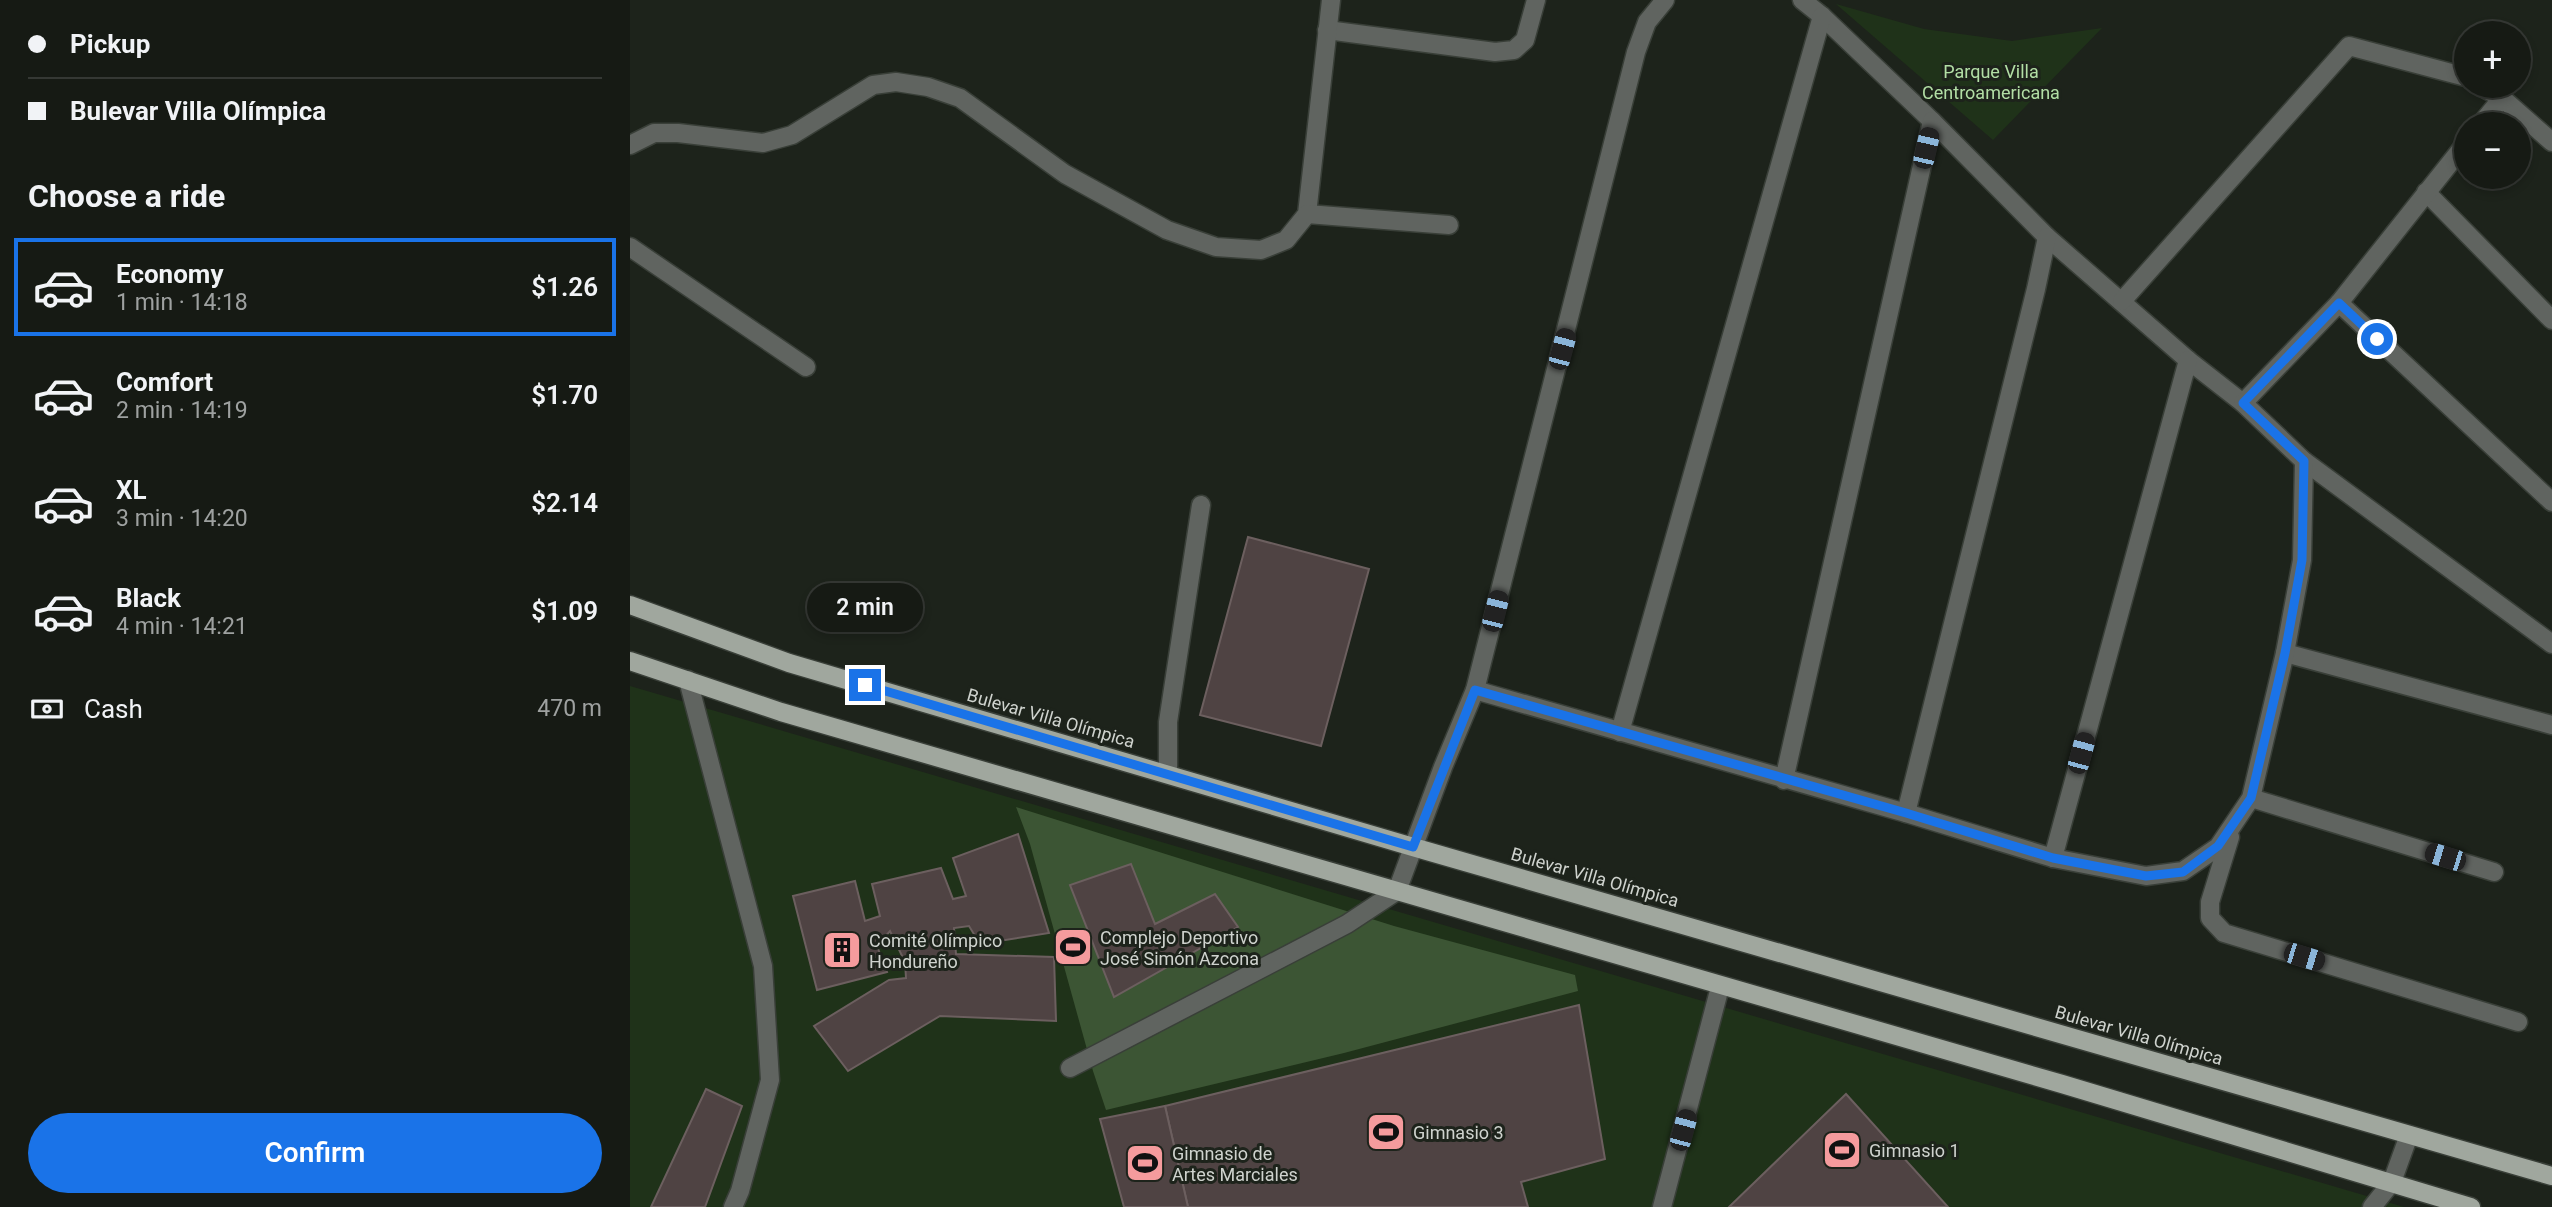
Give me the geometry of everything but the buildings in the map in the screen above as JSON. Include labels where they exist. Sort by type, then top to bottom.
[{"type":"main road","name":"Bulevar Villa Olímpica","points":[[630,605],[789,663],[1413,847],[2552,1176]]},
{"type":"main road","points":[[630,661],[781,712],[2471,1207]]},
{"type":"street","points":[[630,145],[654,133],[678,133],[763,143],[792,135],[873,85],[897,82],[928,87],[960,98],[1065,174],[1167,230],[1216,247],[1261,250],[1286,240],[1307,214],[1331,0]]},
{"type":"street","points":[[1327,30],[1495,52],[1514,50],[1525,40],[1536,0]]},
{"type":"street","points":[[1070,1068],[1347,924],[1397,891],[1475,690],[1636,52],[1647,22],[1665,0]]},
{"type":"street","points":[[1802,0],[1932,121],[2047,237],[2188,360],[2243,403],[2304,461],[2552,644]]},
{"type":"street","points":[[1620,732],[1822,16]]},
{"type":"street","points":[[2122,301],[2349,46],[2454,75]]},
{"type":"street","points":[[2491,112],[2502,98],[2552,142]]},
{"type":"street","points":[[1784,779],[1932,121]]},
{"type":"street","points":[[2243,403],[2339,303],[2454,158]]},
{"type":"street","points":[[2426,192],[2552,320]]},
{"type":"street","points":[[1307,214],[1449,225]]},
{"type":"street","points":[[1906,813],[2047,237]]},
{"type":"street","points":[[630,247],[806,367]]},
{"type":"street","points":[[2339,303],[2552,502]]},
{"type":"street","points":[[2053,858],[2188,360]]},
{"type":"street","points":[[1475,690],[1906,813],[2053,858],[2146,876],[2183,872],[2218,846],[2234,827],[2251,798],[2285,653],[2302,560],[2304,461]]},
{"type":"street","points":[[1168,774],[1168,722],[1201,505]]},
{"type":"street","points":[[2285,653],[2552,725]]},
{"type":"street","points":[[688,680],[763,966],[770,1080],[740,1191],[733,1207]]},
{"type":"street","points":[[2251,798],[2494,872]]},
{"type":"street","points":[[2234,827],[2210,902],[2210,918],[2224,933],[2518,1022]]},
{"type":"street","points":[[1662,1207],[1720,987]]},
{"type":"street","points":[[2372,1207],[2392,1182],[2409,1135]]},
{"type":"green space","name":"Parque Villa Centroamericana","points":[[1836,4],[1924,29],[2012,41],[2102,28],[1993,140]]},
{"type":"green space","name":"Complejo Deportivo José Simón Azcona","points":[[630,686],[2404,1207],[630,1207]]},
{"type":"green space","points":[[1016,807],[1394,926],[1575,975],[1578,991],[1344,1053],[1106,1110],[1030,844]]},
{"type":"place","name":"Complejo Deportivo José Simón Azcona","points":[[1073,947]]},
{"type":"place","name":"Comité Olímpico Hondureño","points":[[842,950]]},
{"type":"place","name":"Gimnasio 3","points":[[1386,1132]]},
{"type":"place","name":"Gimnasio 1","points":[[1842,1150]]},
{"type":"place","name":"Gimnasio de Artes Marciales","points":[[1145,1163]]},
{"type":"route","points":[[865,685],[1413,847],[1475,690],[1906,813],[2053,858],[2146,876],[2183,872],[2218,846],[2234,827],[2251,798],[2285,653],[2302,560],[2304,461],[2243,403],[2339,303],[2377,339]]}]
